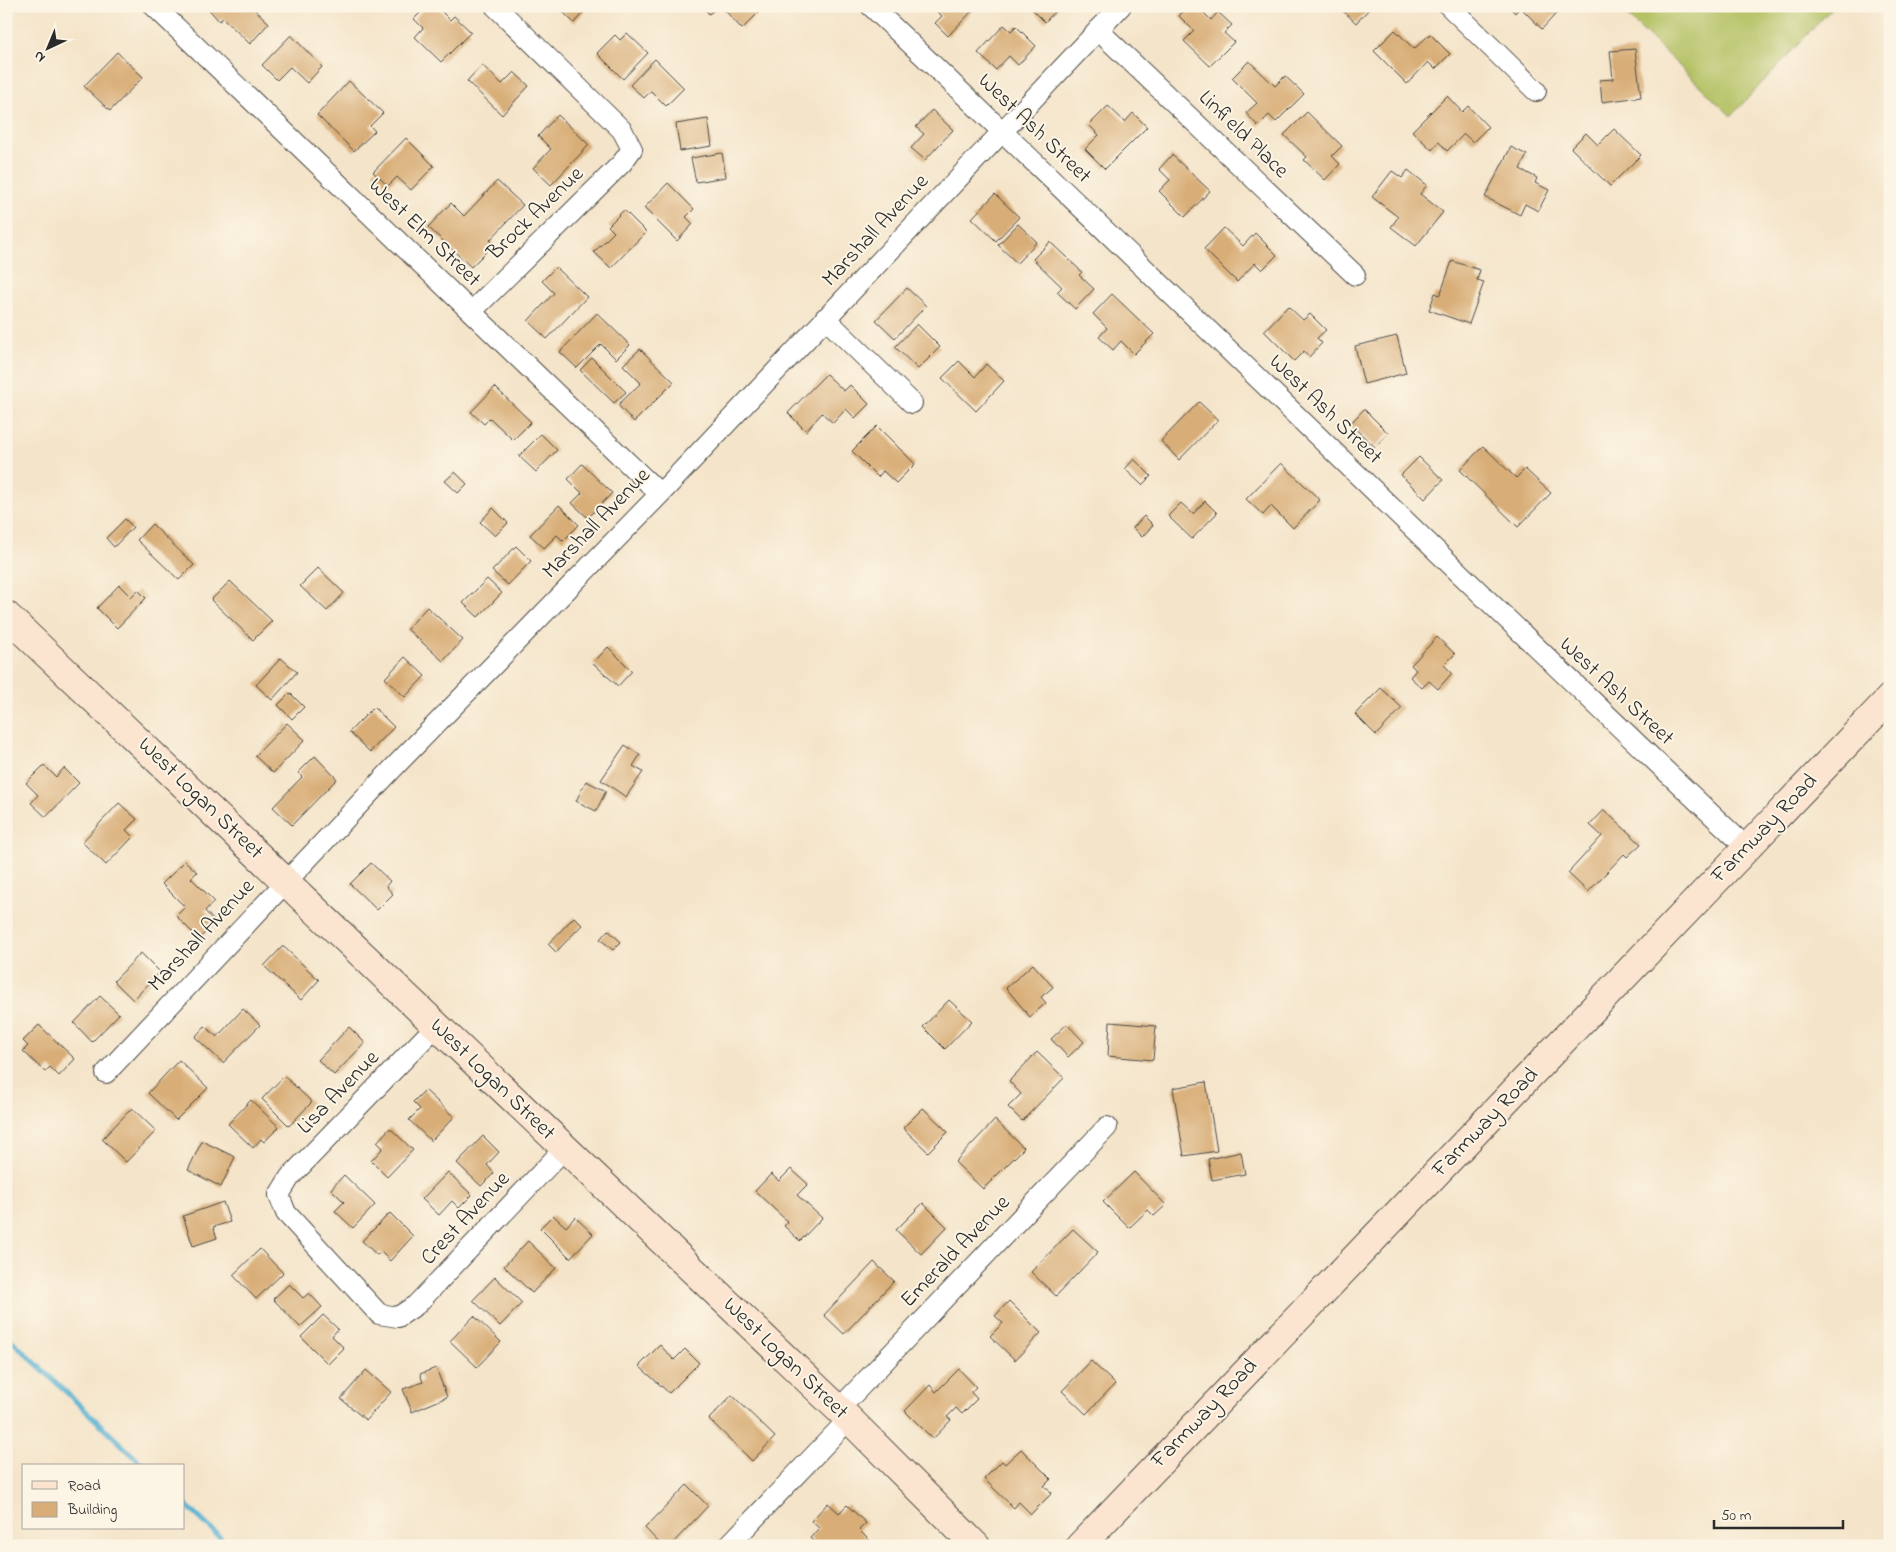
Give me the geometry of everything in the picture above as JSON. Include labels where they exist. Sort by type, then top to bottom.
[{"type":"street","name":"West Elm Street","points":[[154,6],[660,494]]},
{"type":"street","name":"Brock Avenue","points":[[471,312],[622,163],[632,149],[622,130],[495,6]]},
{"type":"street","name":"West Ash Street","points":[[871,6],[1515,629],[1747,848]]},
{"type":"street","name":"Marshall Avenue","points":[[106,1073],[286,881],[660,494],[1121,6]]},
{"type":"street","points":[[1448,6],[1536,91]]},
{"type":"street","name":"Linfield Place","points":[[1098,30],[1355,275]]},
{"type":"street","points":[[825,318],[912,403]]},
{"type":"street","name":"West Logan Street","points":[[6,615],[844,1414],[976,1546]]},
{"type":"street","name":"Farmway Road","points":[[1080,1546],[1890,698]]},
{"type":"street","name":"Lisa Avenue","points":[[398,1317],[379,1314],[286,1213],[279,1195],[290,1177],[436,1026]]},
{"type":"street","name":"Emerald Avenue","points":[[728,1546],[844,1414],[1107,1127]]},
{"type":"street","name":"Crest Avenue","points":[[398,1317],[416,1305],[564,1149]]},
{"type":"green space","points":[[1617,6],[1834,6],[1731,116]]},
{"type":"building","points":[[206,6],[251,6],[269,23],[250,44],[223,18],[219,21]]},
{"type":"building","points":[[427,6],[436,6],[450,20],[454,16],[471,32],[441,62],[415,37],[423,28],[414,19]]},
{"type":"building","points":[[557,6],[589,6],[574,23]]},
{"type":"building","points":[[702,6],[718,6],[709,14]]},
{"type":"building","points":[[721,6],[765,6],[742,29]]},
{"type":"building","points":[[931,6],[977,6],[948,36],[935,23],[942,16]]},
{"type":"building","points":[[1029,6],[1060,6],[1045,22]]},
{"type":"building","points":[[1188,6],[1197,6],[1211,20],[1218,12],[1232,25],[1224,33],[1234,42],[1210,66],[1184,41],[1194,31],[1179,16]]},
{"type":"building","points":[[1338,6],[1372,6],[1356,23]]},
{"type":"building","points":[[1508,6],[1563,6],[1542,29],[1520,7],[1515,13]]},
{"type":"building","points":[[1004,25],[1011,31],[1016,26],[1036,46],[1018,65],[1009,56],[996,70],[978,53]]},
{"type":"building","points":[[1395,30],[1414,49],[1430,34],[1450,54],[1435,69],[1428,62],[1407,84],[1374,51]]},
{"type":"building","points":[[627,33],[648,53],[623,79],[597,53],[615,35],[620,40]]},
{"type":"building","points":[[291,35],[322,67],[307,83],[290,67],[277,80],[262,65]]},
{"type":"building","points":[[1635,49],[1641,97],[1602,102],[1600,80],[1613,79],[1610,51]]},
{"type":"building","points":[[117,52],[143,77],[110,111],[84,86]]},
{"type":"building","points":[[655,59],[684,88],[666,106],[651,91],[644,98],[630,85]]},
{"type":"building","points":[[1249,61],[1275,86],[1285,76],[1304,94],[1276,122],[1269,115],[1258,126],[1246,113],[1257,103],[1232,78]]},
{"type":"building","points":[[482,65],[502,84],[514,72],[529,86],[502,115],[467,81]]},
{"type":"building","points":[[349,81],[383,113],[370,126],[375,131],[354,151],[317,115]]},
{"type":"building","points":[[1447,96],[1462,112],[1468,106],[1488,127],[1473,142],[1464,134],[1447,151],[1439,142],[1432,150],[1412,131]]},
{"type":"building","points":[[1108,106],[1125,122],[1133,113],[1147,127],[1105,169],[1085,149],[1099,135],[1089,125]]},
{"type":"building","points":[[932,110],[953,130],[925,160],[911,148],[924,134],[916,127]]},
{"type":"building","points":[[1307,112],[1342,146],[1332,156],[1340,164],[1325,180],[1304,160],[1307,157],[1284,135]]},
{"type":"building","points":[[558,115],[589,145],[551,185],[533,168],[551,149],[538,136]]},
{"type":"building","points":[[708,119],[712,146],[680,151],[676,124]]},
{"type":"building","points":[[1614,129],[1641,155],[1610,186],[1571,148],[1586,133],[1598,145]]},
{"type":"building","points":[[406,138],[434,166],[411,190],[397,177],[388,186],[373,172]]},
{"type":"building","points":[[1511,147],[1527,155],[1520,169],[1537,178],[1535,183],[1549,190],[1538,211],[1525,204],[1520,215],[1485,197]]},
{"type":"building","points":[[722,153],[726,177],[696,182],[691,158]]},
{"type":"building","points":[[1172,155],[1210,191],[1185,217],[1159,191],[1170,180],[1159,169]]},
{"type":"building","points":[[1408,170],[1427,185],[1420,194],[1443,212],[1416,246],[1391,227],[1398,217],[1372,197],[1392,171],[1402,178]]},
{"type":"building","points":[[497,181],[523,205],[490,240],[494,244],[471,267],[428,227],[451,203],[464,216]]},
{"type":"building","points":[[668,183],[694,209],[686,217],[693,224],[677,241],[644,208]]},
{"type":"building","points":[[995,194],[1019,217],[996,241],[972,218]]},
{"type":"building","points":[[624,210],[646,232],[611,268],[594,252],[614,232],[608,226]]},
{"type":"building","points":[[1018,224],[1037,242],[1017,263],[998,245]]},
{"type":"building","points":[[1224,228],[1243,246],[1255,233],[1277,255],[1262,270],[1255,263],[1237,282],[1204,249]]},
{"type":"building","points":[[1050,242],[1082,272],[1079,275],[1094,289],[1075,309],[1057,292],[1062,287],[1033,259]]},
{"type":"building","points":[[1452,261],[1480,270],[1477,280],[1484,282],[1469,324],[1429,310],[1435,293],[1440,295]]},
{"type":"building","points":[[556,267],[587,297],[547,339],[528,321],[554,293],[542,281]]},
{"type":"building","points":[[907,288],[926,306],[895,338],[876,320]]},
{"type":"building","points":[[1112,294],[1154,334],[1134,354],[1121,341],[1113,350],[1099,337],[1107,328],[1093,314]]},
{"type":"building","points":[[1288,306],[1303,320],[1310,314],[1326,330],[1317,338],[1322,343],[1309,357],[1304,351],[1294,361],[1264,331]]},
{"type":"building","points":[[597,313],[630,345],[616,359],[601,344],[577,368],[560,352]]},
{"type":"building","points":[[917,324],[940,347],[918,369],[895,347]]},
{"type":"building","points":[[1397,336],[1406,373],[1364,384],[1355,346]]},
{"type":"building","points":[[640,349],[674,382],[634,422],[618,405],[641,383],[623,365]]},
{"type":"building","points":[[592,358],[626,392],[614,403],[580,370]]},
{"type":"building","points":[[959,361],[975,377],[986,364],[1004,381],[976,411],[942,378]]},
{"type":"building","points":[[826,374],[844,391],[850,385],[869,404],[855,418],[846,409],[833,423],[822,413],[806,431],[788,413]]},
{"type":"building","points":[[495,387],[531,422],[513,440],[490,418],[484,424],[471,412]]},
{"type":"building","points":[[1199,402],[1218,420],[1179,460],[1161,441]]},
{"type":"building","points":[[1364,409],[1388,433],[1375,447],[1350,424]]},
{"type":"building","points":[[877,426],[915,464],[896,483],[883,471],[878,477],[852,451]]},
{"type":"building","points":[[541,434],[557,450],[536,472],[519,456]]},
{"type":"building","points":[[1483,446],[1516,478],[1525,469],[1551,493],[1518,527],[1460,470]]},
{"type":"building","points":[[1419,457],[1443,480],[1425,499],[1401,475]]},
{"type":"building","points":[[1134,459],[1151,476],[1142,485],[1125,469]]},
{"type":"building","points":[[1281,463],[1320,500],[1293,528],[1271,506],[1263,515],[1246,499]]},
{"type":"building","points":[[582,464],[612,493],[588,518],[572,503],[582,493],[568,479]]},
{"type":"building","points":[[455,472],[467,484],[458,493],[445,481]]},
{"type":"building","points":[[1205,501],[1217,513],[1192,539],[1168,516],[1181,503],[1193,514]]},
{"type":"building","points":[[559,505],[579,525],[563,541],[557,535],[544,548],[530,535]]},
{"type":"building","points":[[493,508],[508,523],[495,536],[480,522]]},
{"type":"building","points":[[1144,516],[1153,525],[1142,537],[1133,528]]},
{"type":"building","points":[[125,519],[133,527],[114,547],[106,538]]},
{"type":"building","points":[[152,524],[194,565],[179,580],[137,540]]},
{"type":"building","points":[[516,546],[531,561],[508,585],[492,571]]},
{"type":"building","points":[[318,568],[344,593],[327,611],[300,586]]},
{"type":"building","points":[[487,579],[502,593],[478,617],[463,603]]},
{"type":"building","points":[[230,581],[272,621],[253,640],[211,600]]},
{"type":"building","points":[[119,585],[131,597],[138,590],[146,598],[117,628],[97,608]]},
{"type":"building","points":[[427,607],[463,640],[443,661],[407,629]]},
{"type":"building","points":[[1437,637],[1455,654],[1444,665],[1452,673],[1438,689],[1429,681],[1422,688],[1410,677],[1416,670],[1411,665]]},
{"type":"building","points":[[608,647],[632,671],[618,686],[593,663]]},
{"type":"building","points":[[405,657],[425,676],[405,697],[385,678]]},
{"type":"building","points":[[281,658],[297,672],[272,700],[256,685]]},
{"type":"building","points":[[1381,688],[1402,708],[1376,735],[1355,714]]},
{"type":"building","points":[[290,693],[304,707],[292,719],[278,705]]},
{"type":"building","points":[[374,707],[394,727],[370,752],[349,732]]},
{"type":"building","points":[[287,723],[305,740],[273,773],[255,756]]},
{"type":"building","points":[[625,745],[640,755],[633,766],[643,772],[626,797],[601,780]]},
{"type":"building","points":[[315,756],[337,779],[292,825],[273,807],[302,777],[298,773]]},
{"type":"building","points":[[44,765],[56,777],[64,768],[79,783],[46,817],[31,803],[38,795],[26,783]]},
{"type":"building","points":[[586,781],[606,791],[596,811],[576,801]]},
{"type":"building","points":[[119,803],[137,819],[126,830],[133,837],[106,865],[82,842]]},
{"type":"building","points":[[1604,810],[1641,844],[1627,857],[1624,854],[1588,892],[1568,873],[1602,836],[1590,825]]},
{"type":"building","points":[[185,861],[197,872],[191,878],[214,901],[205,911],[215,922],[199,939],[176,916],[185,907],[162,884]]},
{"type":"building","points":[[371,863],[390,881],[386,886],[393,894],[377,910],[350,884]]},
{"type":"building","points":[[574,917],[582,925],[556,952],[548,944]]},
{"type":"building","points":[[608,930],[621,942],[613,950],[600,939]]},
{"type":"building","points":[[283,946],[319,980],[301,1000],[264,966]]},
{"type":"building","points":[[141,953],[160,972],[133,1000],[114,981]]},
{"type":"building","points":[[1033,964],[1053,987],[1041,997],[1046,1003],[1030,1017],[1006,988]]},
{"type":"building","points":[[100,996],[119,1014],[92,1042],[74,1023]]},
{"type":"building","points":[[949,1000],[972,1021],[945,1049],[923,1027]]},
{"type":"building","points":[[243,1009],[260,1025],[223,1063],[195,1037],[205,1026],[217,1037]]},
{"type":"building","points":[[1110,1022],[1156,1026],[1153,1060],[1108,1056]]},
{"type":"building","points":[[1067,1024],[1084,1042],[1068,1057],[1051,1039]]},
{"type":"building","points":[[39,1025],[75,1059],[59,1076],[50,1067],[45,1072],[23,1051],[28,1046],[23,1041]]},
{"type":"building","points":[[349,1027],[365,1043],[334,1075],[318,1060]]},
{"type":"building","points":[[1037,1052],[1064,1078],[1022,1121],[1008,1107],[1021,1094],[1009,1081]]},
{"type":"building","points":[[179,1060],[208,1088],[176,1120],[148,1093]]},
{"type":"building","points":[[284,1076],[312,1102],[289,1126],[262,1099]]},
{"type":"building","points":[[1206,1082],[1217,1151],[1184,1156],[1173,1088]]},
{"type":"building","points":[[425,1090],[454,1117],[431,1141],[409,1120],[420,1109],[413,1102]]},
{"type":"building","points":[[251,1100],[279,1127],[264,1142],[261,1139],[253,1148],[228,1124]]},
{"type":"building","points":[[132,1108],[156,1131],[126,1162],[102,1139]]},
{"type":"building","points":[[923,1108],[948,1132],[928,1152],[903,1128]]},
{"type":"building","points":[[995,1120],[1024,1148],[983,1189],[955,1162]]},
{"type":"building","points":[[390,1128],[413,1150],[387,1177],[371,1161],[383,1148],[377,1142]]},
{"type":"building","points":[[483,1136],[499,1152],[487,1165],[494,1173],[481,1186],[457,1163]]},
{"type":"building","points":[[202,1141],[235,1157],[221,1187],[188,1170]]},
{"type":"building","points":[[1241,1152],[1245,1174],[1212,1180],[1208,1159]]},
{"type":"building","points":[[791,1169],[808,1184],[797,1195],[822,1218],[800,1241],[784,1226],[788,1222],[755,1191],[771,1174],[779,1181]]},
{"type":"building","points":[[448,1172],[472,1195],[459,1208],[452,1201],[439,1215],[422,1199]]},
{"type":"building","points":[[1134,1172],[1166,1205],[1154,1216],[1148,1210],[1129,1228],[1103,1202]]},
{"type":"building","points":[[344,1175],[375,1205],[353,1228],[335,1211],[344,1202],[331,1189]]},
{"type":"building","points":[[223,1202],[230,1222],[213,1227],[217,1238],[193,1246],[183,1216]]},
{"type":"building","points":[[923,1203],[947,1227],[921,1254],[896,1230]]},
{"type":"building","points":[[390,1213],[413,1236],[390,1261],[381,1252],[377,1255],[362,1241]]},
{"type":"building","points":[[553,1215],[566,1227],[575,1217],[593,1234],[570,1258],[540,1228]]},
{"type":"building","points":[[1073,1229],[1098,1252],[1056,1296],[1031,1272]]},
{"type":"building","points":[[528,1241],[556,1268],[532,1293],[504,1266]]},
{"type":"building","points":[[260,1249],[283,1273],[256,1299],[233,1275]]},
{"type":"building","points":[[874,1262],[894,1281],[844,1334],[824,1315]]},
{"type":"building","points":[[495,1277],[522,1303],[500,1326],[473,1300]]},
{"type":"building","points":[[289,1284],[303,1298],[309,1293],[322,1307],[300,1327],[273,1299]]},
{"type":"building","points":[[1009,1301],[1041,1333],[1015,1360],[990,1336],[1003,1323],[995,1316]]},
{"type":"building","points":[[323,1315],[338,1329],[332,1336],[344,1348],[328,1364],[301,1337]]},
{"type":"building","points":[[474,1316],[501,1342],[477,1367],[450,1341]]},
{"type":"building","points":[[660,1345],[674,1360],[685,1349],[699,1363],[669,1393],[639,1366]]},
{"type":"building","points":[[1091,1361],[1115,1384],[1086,1414],[1062,1391]]},
{"type":"building","points":[[436,1368],[447,1397],[412,1412],[403,1389],[423,1382],[420,1374]]},
{"type":"building","points":[[959,1369],[976,1387],[971,1392],[977,1399],[962,1414],[956,1408],[947,1417],[951,1420],[933,1439],[905,1411],[930,1385],[936,1392]]},
{"type":"building","points":[[366,1370],[391,1392],[366,1420],[341,1399]]},
{"type":"building","points":[[732,1395],[775,1437],[752,1461],[709,1419]]},
{"type":"building","points":[[1021,1449],[1051,1479],[1044,1486],[1052,1493],[1031,1514],[1019,1502],[1014,1508],[984,1479],[1002,1461],[1005,1464]]},
{"type":"building","points":[[687,1485],[708,1506],[670,1546],[662,1546],[645,1528]]},
{"type":"building","points":[[828,1503],[839,1513],[847,1505],[866,1523],[859,1530],[870,1541],[865,1546],[838,1546],[835,1543],[832,1546],[818,1546],[810,1538],[819,1528],[811,1521]]},
{"type":"waterway","points":[[6,1335],[142,1464]]},
{"type":"waterway","points":[[185,1504],[229,1546]]}]
